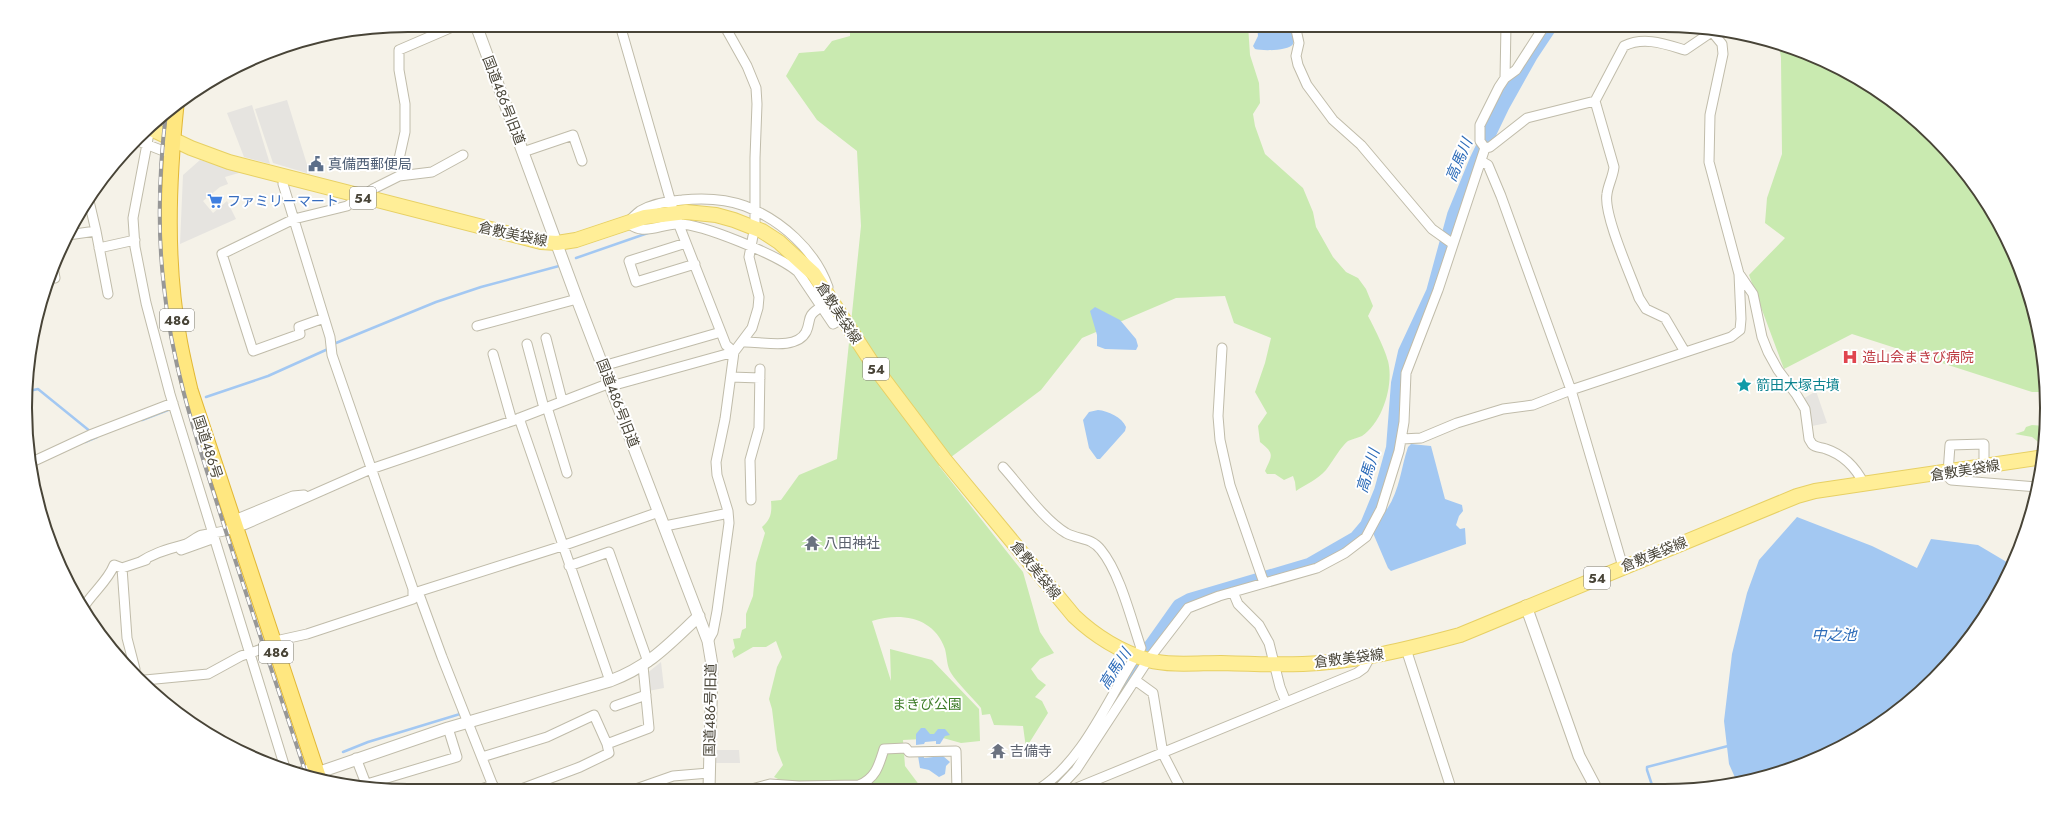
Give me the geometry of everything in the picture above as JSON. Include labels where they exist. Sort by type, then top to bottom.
[{"type":"highway","name":"国道486号","points":[[175,113],[171,154],[170,229],[172,281],[179,339],[190,390],[237,524],[273,644],[317,772]]},
{"type":"main road","name":"倉敷美袋線","points":[[154,130],[191,148],[229,162],[528,240],[557,243],[576,240],[627,223],[657,215],[686,212],[716,215],[746,224],[762,231],[789,250],[814,274],[876,368],[944,459],[1074,616],[1096,636],[1142,658],[1178,663],[1303,664],[1370,657],[1406,649],[1460,635],[1526,606],[1797,496],[1864,484],[1946,473],[2037,458]]},
{"type":"street","points":[[404,175],[399,159],[405,132],[405,108],[399,70],[399,50],[440,32]]},
{"type":"street","name":"国道486号旧道","points":[[479,32],[577,299],[708,641],[712,666],[709,784]]},
{"type":"street","points":[[622,32],[672,204]]},
{"type":"street","points":[[728,32],[756,88],[755,222]]},
{"type":"street","points":[[1296,32],[1298,43],[1296,56],[1298,65],[1307,85],[1333,120],[1361,146],[1432,229],[1454,244]]},
{"type":"street","points":[[1505,78],[1506,32]]},
{"type":"street","points":[[1485,148],[1480,141],[1480,124],[1505,78],[1516,70],[1540,32]]},
{"type":"street","points":[[1685,352],[1665,318],[1646,309],[1639,298],[1607,210],[1607,194],[1613,178],[1614,167],[1594,101],[1624,46],[1632,42],[1654,41],[1685,50],[1709,35]]},
{"type":"street","points":[[1402,439],[1421,438],[1457,423],[1503,409],[1533,405],[1571,390],[1731,337],[1740,330],[1739,274],[1709,162],[1710,115],[1723,54],[1722,44],[1713,35]]},
{"type":"street","points":[[1485,148],[1490,147],[1527,118],[1594,101]]},
{"type":"street","points":[[524,152],[573,135],[582,161]]},
{"type":"street","points":[[171,154],[142,143],[133,218],[135,240],[146,303],[211,536],[251,653],[284,763]]},
{"type":"street","points":[[1046,784],[1080,747],[1142,658],[1188,608],[1263,580],[1317,568],[1339,557],[1366,537],[1382,504],[1402,439],[1406,373],[1454,244],[1485,148]]},
{"type":"street","points":[[324,318],[299,327],[300,334],[253,352],[222,254],[294,219],[340,208],[362,197],[373,189],[404,175],[432,172],[463,155]]},
{"type":"street","points":[[1481,161],[1488,165],[1501,196],[1571,390],[1623,567]]},
{"type":"street","points":[[284,176],[283,184],[330,337],[332,355],[369,470],[414,596]]},
{"type":"street","points":[[691,199],[720,200],[744,206],[756,211],[786,230],[802,244],[819,266],[839,314],[833,324],[798,272],[790,266],[751,246],[708,230],[677,222],[641,230],[627,223],[641,211],[672,204],[691,199]]},
{"type":"street","points":[[90,207],[108,294]]},
{"type":"street","points":[[677,222],[726,345],[734,352]]},
{"type":"street","points":[[75,234],[96,231]]},
{"type":"street","points":[[708,641],[713,632],[717,611],[729,523],[728,511],[717,475],[716,462],[734,352],[752,328],[758,308],[758,297],[749,257],[753,236]]},
{"type":"street","points":[[99,248],[135,240]]},
{"type":"street","points":[[686,243],[629,261],[636,282],[695,264]]},
{"type":"street","points":[[1739,274],[1752,294],[1762,337],[1768,352],[1778,370],[1805,409],[1809,439],[1812,444],[1826,449],[1845,460],[1856,469],[1864,484]]},
{"type":"street","points":[[477,326],[577,299]]},
{"type":"street","points":[[742,342],[790,344],[800,339],[806,331],[808,320],[815,311],[821,307]]},
{"type":"street","points":[[603,366],[721,332]]},
{"type":"street","points":[[546,338],[562,400]]},
{"type":"street","points":[[527,344],[545,408],[567,473]]},
{"type":"street","points":[[1222,348],[1218,416],[1220,440],[1230,485],[1263,580]]},
{"type":"street","points":[[86,603],[95,590],[107,579],[114,565],[122,568],[140,562],[156,552],[187,543],[199,536],[211,536],[224,533],[237,524],[293,496],[313,494],[369,470],[516,419],[562,400],[610,384],[734,352]]},
{"type":"street","points":[[493,354],[516,419],[547,495],[562,546],[610,681]]},
{"type":"street","points":[[731,377],[760,373],[759,428],[750,460],[751,500]]},
{"type":"street","points":[[36,460],[94,434],[173,403]]},
{"type":"street","points":[[1984,466],[1984,444],[1950,445],[1946,473],[1952,480],[2032,487]]},
{"type":"street","points":[[1003,467],[1051,521],[1067,533],[1088,539],[1100,549],[1112,567],[1141,648],[1142,658],[1135,680],[1076,770],[1063,784]]},
{"type":"street","points":[[665,526],[724,514],[728,511]]},
{"type":"street","points":[[148,680],[208,674],[241,656],[273,644],[659,512]]},
{"type":"street","points":[[569,566],[609,552],[645,664],[649,728],[607,744]]},
{"type":"street","points":[[122,568],[127,638],[134,665]]},
{"type":"street","points":[[1233,592],[1238,604],[1260,625],[1269,644],[1286,702]]},
{"type":"street","points":[[414,596],[420,597],[492,784]]},
{"type":"street","points":[[1526,606],[1579,756],[1594,784]]},
{"type":"street","points":[[317,772],[448,728],[610,681],[645,664],[699,616]]},
{"type":"street","points":[[1406,649],[1450,784]]},
{"type":"street","points":[[1087,784],[1164,754],[1356,673],[1364,668],[1370,657]]},
{"type":"street","points":[[1135,680],[1153,693],[1164,754],[1179,784]]},
{"type":"street","points":[[615,706],[646,695]]},
{"type":"street","points":[[482,757],[547,737],[594,715],[607,744],[609,753],[580,767],[535,784]]},
{"type":"street","points":[[373,782],[457,757],[448,728]]},
{"type":"street","points":[[862,784],[868,782],[875,773],[884,749],[906,748],[909,752],[956,751],[957,784]]},
{"type":"street","points":[[356,758],[366,782]]},
{"type":"street","points":[[650,784],[673,776],[709,772]]},
{"type":"green space","name":"まきび公園","points":[[850,32],[1248,32],[1250,55],[1259,83],[1260,103],[1253,114],[1255,126],[1265,154],[1303,188],[1313,212],[1316,227],[1333,257],[1346,272],[1358,278],[1366,289],[1373,306],[1368,316],[1384,350],[1388,361],[1389,370],[1388,391],[1376,422],[1362,436],[1348,441],[1323,473],[1296,491],[1293,476],[1284,480],[1275,474],[1267,474],[1265,471],[1271,455],[1268,449],[1260,442],[1258,426],[1267,413],[1255,392],[1265,363],[1271,338],[1234,323],[1225,296],[1176,298],[1082,338],[1041,390],[939,466],[1023,572],[1040,632],[1054,653],[1040,659],[1031,669],[1038,679],[1046,685],[1035,697],[1042,701],[1048,713],[1026,748],[1023,726],[994,725],[990,714],[982,715],[981,708],[951,673],[945,649],[940,638],[933,630],[925,624],[905,617],[883,618],[872,621],[891,681],[890,649],[932,660],[979,709],[980,741],[961,743],[943,738],[903,740],[905,766],[918,784],[839,784],[839,782],[782,781],[774,777],[783,765],[777,750],[772,709],[769,699],[777,667],[782,657],[776,641],[766,647],[753,647],[734,658],[732,651],[735,648],[733,639],[740,638],[742,630],[746,628],[746,614],[753,596],[756,563],[765,533],[762,527],[770,516],[771,501],[781,500],[799,475],[837,459],[861,226],[857,151],[817,120],[786,76],[799,53],[824,51],[832,41],[850,36]]},
{"type":"green space","points":[[1780,51],[1830,71],[1873,95],[1912,125],[1947,160],[1962,179],[1990,220],[2020,287],[2033,335],[2037,359],[2039,392],[2032,392],[1852,334],[1784,369],[1749,275],[1785,238],[1765,223],[1767,198],[1782,154]]},
{"type":"green space","points":[[2032,425],[2039,426],[2038,442],[2032,437],[2015,434],[2024,431],[2026,427]]},
{"type":"shaded area","points":[[287,100],[310,174],[273,163],[255,109]]},
{"type":"shaded area","points":[[252,105],[270,164],[244,157],[227,113]]},
{"type":"shaded area","points":[[200,160],[242,172],[225,177],[228,184],[220,187],[203,201],[213,213],[227,201],[236,219],[180,244],[183,175]]},
{"type":"shaded area","points":[[1816,391],[1827,423],[1812,426],[1803,399]]},
{"type":"shaded area","points":[[661,662],[664,688],[648,691],[646,674]]},
{"type":"shaded area","points":[[716,750],[739,750],[740,763],[715,763]]},
{"type":"water","points":[[1258,32],[1292,32],[1293,44],[1281,49],[1255,49],[1253,46],[1258,36]]},
{"type":"water","points":[[1095,307],[1120,320],[1136,339],[1138,346],[1136,350],[1105,349],[1097,346],[1097,335],[1090,311]]},
{"type":"water","points":[[1098,410],[1114,415],[1124,423],[1126,427],[1125,431],[1100,459],[1097,459],[1089,448],[1083,420],[1089,412]]},
{"type":"water","points":[[1411,444],[1431,446],[1445,499],[1462,505],[1463,511],[1459,516],[1456,525],[1460,529],[1465,528],[1466,544],[1391,571],[1388,568],[1373,533],[1383,510],[1387,509],[1395,494],[1408,447]]},
{"type":"water","name":"中之池","points":[[1797,517],[1872,546],[1917,568],[1931,539],[1978,545],[2006,562],[1990,596],[1977,617],[1947,656],[1912,691],[1873,721],[1830,745],[1785,764],[1735,777],[1729,764],[1724,721],[1732,654],[1747,593],[1759,560]]},
{"type":"water","points":[[921,728],[925,728],[930,734],[934,734],[938,729],[945,729],[950,735],[945,736],[940,744],[936,744],[936,741],[916,745],[916,734]]},
{"type":"water","points":[[918,756],[924,756],[924,758],[943,756],[950,762],[946,766],[945,774],[939,777],[929,770],[920,768]]},
{"type":"waterway","name":"高馬川","points":[[1108,712],[1133,671],[1179,606],[1190,600],[1309,565],[1356,538],[1367,525],[1381,491],[1393,448],[1398,383],[1405,352],[1433,292],[1454,215],[1477,159],[1503,105],[1531,55],[1546,32]]},
{"type":"waterway","points":[[576,258],[648,233]]},
{"type":"waterway","points":[[336,343],[436,302],[481,287],[559,266]]},
{"type":"waterway","points":[[206,397],[268,376],[328,349]]},
{"type":"waterway","points":[[33,390],[38,389],[91,432]]},
{"type":"waterway","points":[[142,420],[168,410]]},
{"type":"waterway","points":[[85,442],[97,437]]},
{"type":"waterway","points":[[343,752],[368,742],[460,714],[459,712]]},
{"type":"waterway","name":"高馬川","points":[[1054,784],[1067,772],[1091,740]]},
{"type":"waterway","points":[[1652,784],[1647,767],[1728,746]]},
{"type":"railway","points":[[165,121],[160,178],[160,244],[167,314],[177,367],[191,419],[237,567],[304,769]]},
{"type":"place","name":"真備西郵便局","points":[[316,164]]},
{"type":"place","name":"ファミリーマート","points":[[215,201]]},
{"type":"place","name":"造山会まきび病院","points":[[1850,357]]},
{"type":"place","name":"箭田大塚古墳","points":[[1744,385]]},
{"type":"place","name":"八田神社","points":[[812,543]]},
{"type":"place","name":"吉備寺","points":[[998,751]]}]
